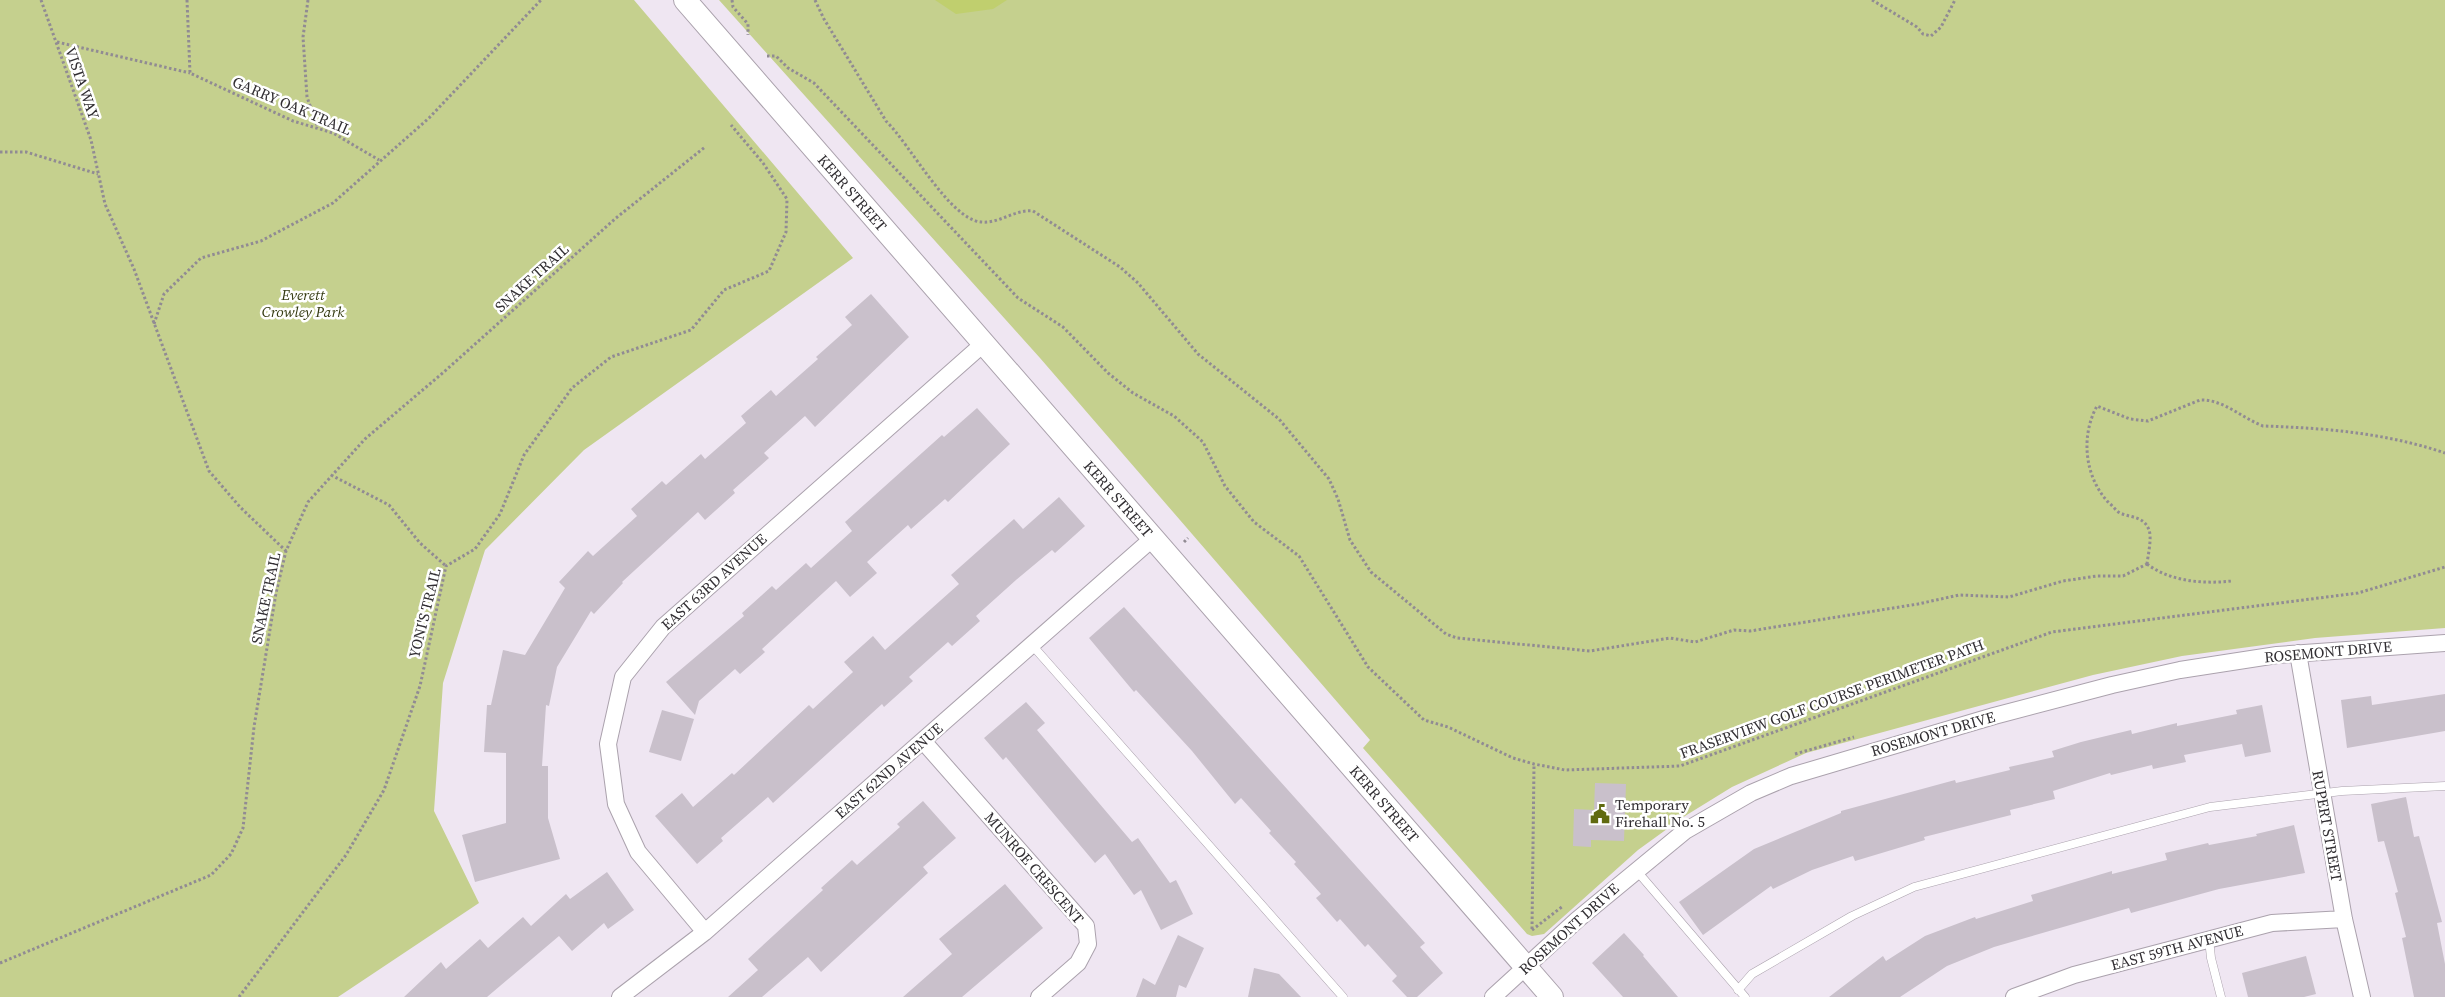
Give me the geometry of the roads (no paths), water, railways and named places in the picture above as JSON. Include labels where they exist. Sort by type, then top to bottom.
[{"type":"street","name":"KERR STREET","points":[[685,0],[982,345],[1552,997]]},
{"type":"street","name":"EAST 63RD AVENUE","points":[[705,932],[638,852],[616,804],[608,744],[623,677],[663,626],[982,345]]},
{"type":"street","name":"EAST 62ND AVENUE","points":[[620,997],[705,932],[1152,539]]},
{"type":"street","name":"ROSEMONT DRIVE","points":[[1493,997],[1636,870],[1685,830],[1751,793],[1824,765],[2112,685],[2180,670],[2298,653],[2445,643]]},
{"type":"street","name":"RUPERT STREET","points":[[2298,653],[2344,919],[2362,997]]},
{"type":"street","name":"MUNROE CRESCENT","points":[[924,740],[1086,926],[1088,944],[1078,962],[1039,997]]},
{"type":"street","name":"EAST 59TH AVENUE","points":[[2014,997],[2074,975],[2272,923],[2344,919]]},
{"type":"lane","points":[[1032,645],[1343,997]]},
{"type":"lane","points":[[1738,990],[1752,974],[1852,916],[1914,887],[2210,807],[2322,793],[2445,786]]},
{"type":"lane","points":[[1636,870],[1744,997]]},
{"type":"lane","points":[[2209,939],[2211,958],[2221,997]]},
{"type":"place","name":"Temporary Firehall No. 5","points":[[1600,814]]},
{"type":"park label","name":"Everett Crowley Park","points":[[303,304]]}]
